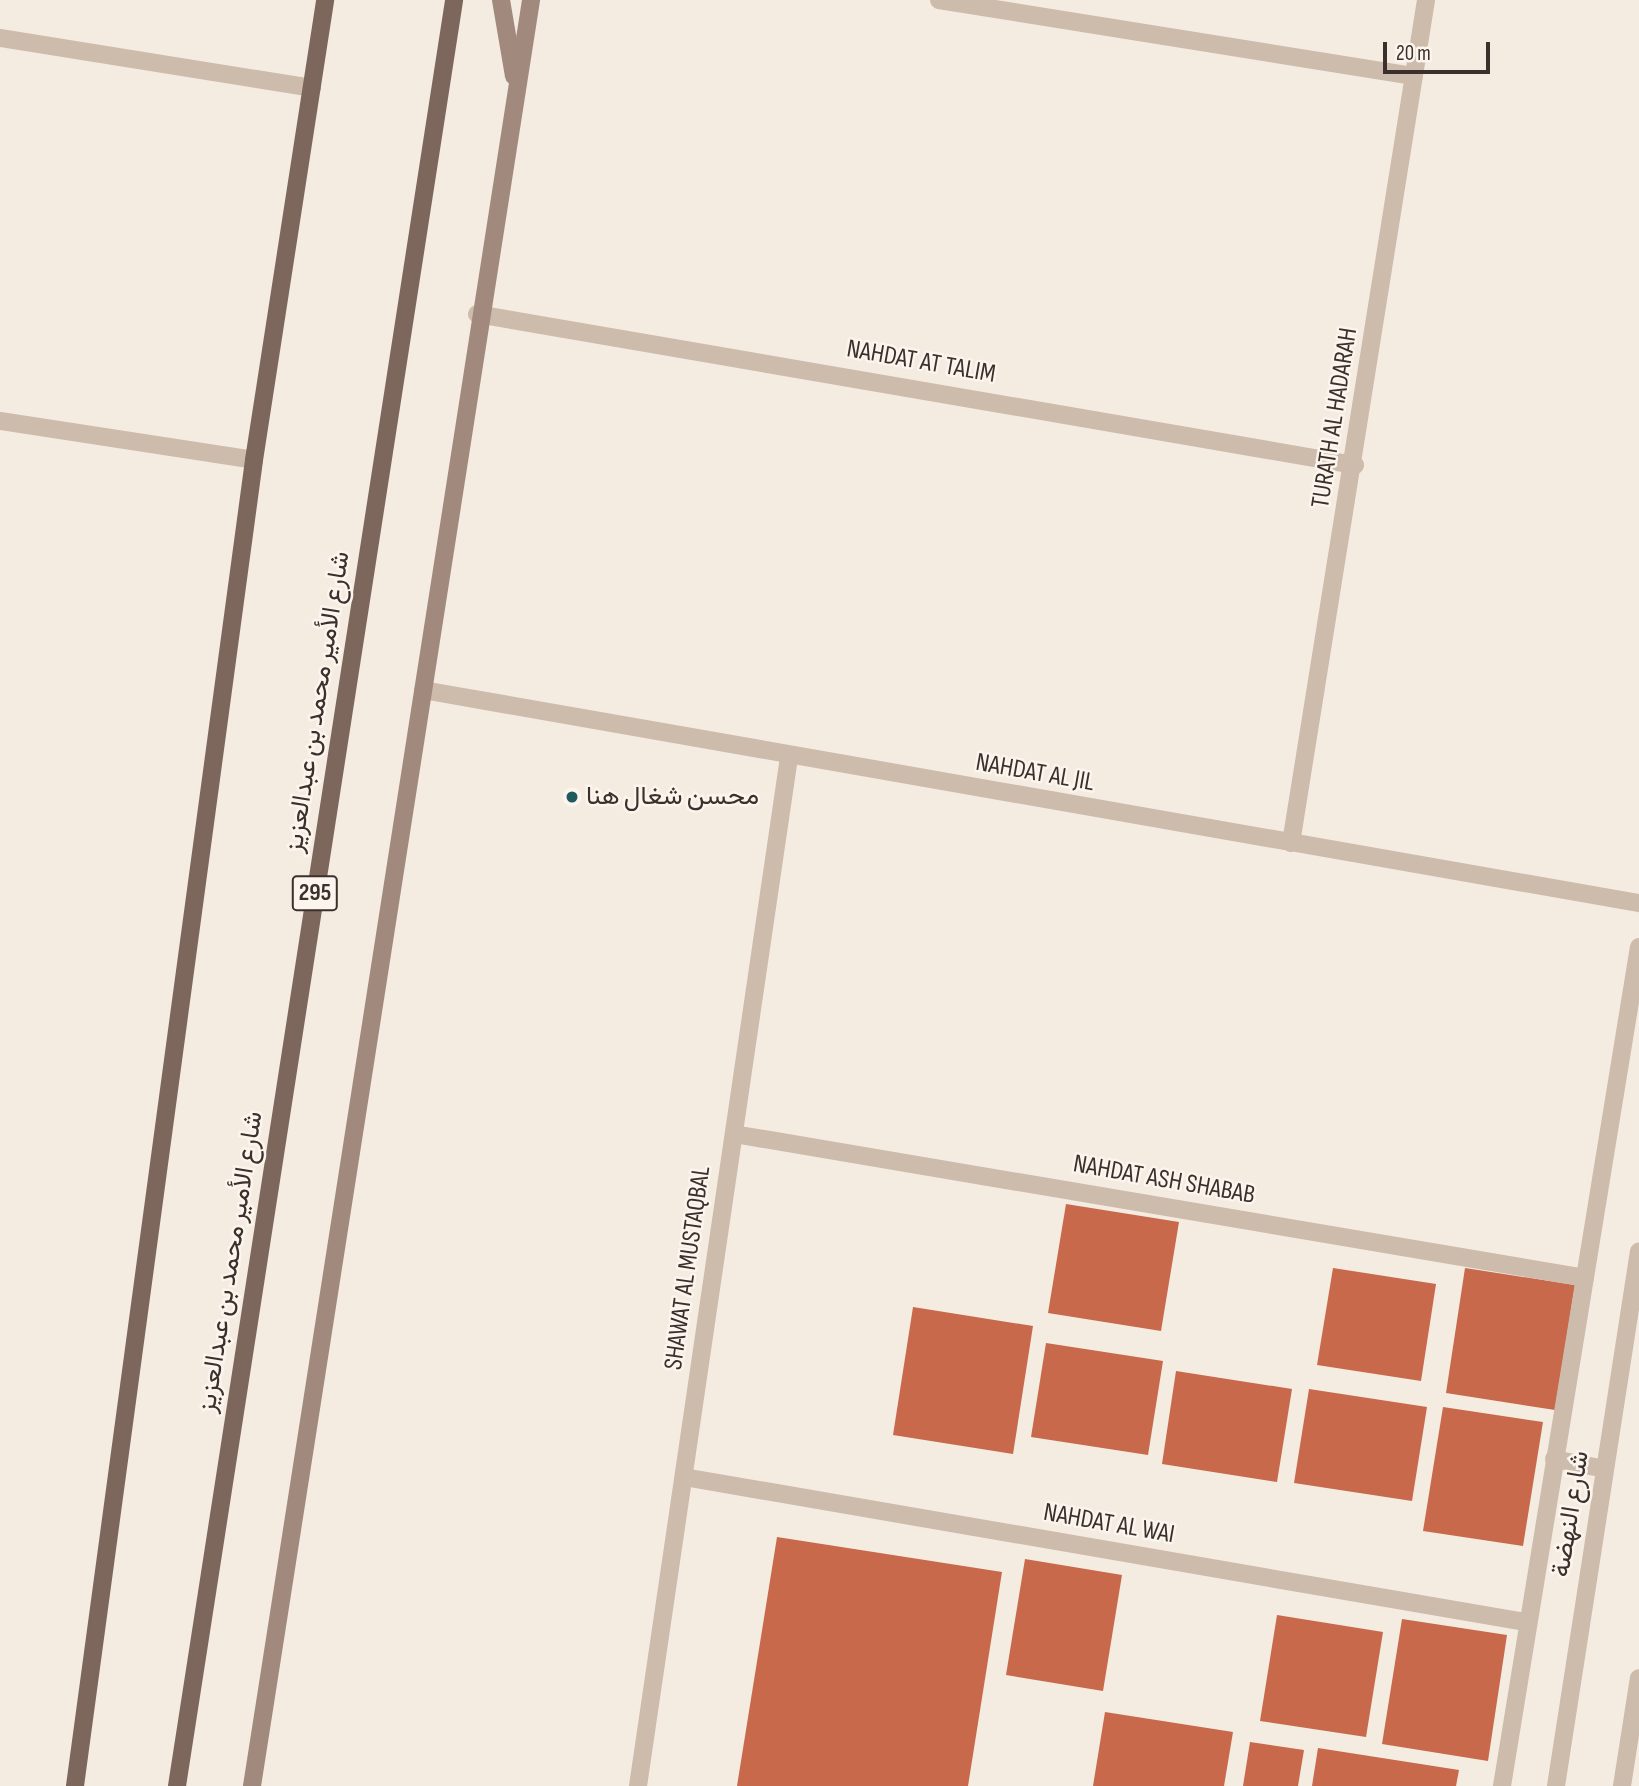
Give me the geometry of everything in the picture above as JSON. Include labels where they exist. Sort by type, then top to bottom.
[{"type":"main road","points":[[75,1786],[254,460],[325,0]]},
{"type":"main road","name":"شارع الأمير محمد بن عبدالعزيز","points":[[177,1786],[454,0]]},
{"type":"main road","points":[[501,0],[516,90]]},
{"type":"main road","points":[[252,1786],[423,690],[477,314],[531,0]]},
{"type":"street","points":[[939,0],[1414,76]]},
{"type":"street","name":"TURATH AL HADARAH","points":[[1291,843],[1355,465],[1426,0]]},
{"type":"street","points":[[0,38],[312,88]]},
{"type":"street","name":"NAHDAT AT TALIM","points":[[477,314],[1355,465]]},
{"type":"street","points":[[0,421],[254,460]]},
{"type":"street","name":"NAHDAT AL JIL","points":[[423,690],[789,757],[1639,903]]},
{"type":"street","name":"SHAWAT AL MUSTAQBAL","points":[[638,1786],[789,757]]},
{"type":"street","points":[[1502,1786],[1525,1622],[1639,947]]},
{"type":"street","name":"NAHDAT ASH SHABAB","points":[[734,1135],[1585,1278]]},
{"type":"street","name":"شارع النهضة","points":[[1556,1786],[1639,1251]]},
{"type":"street","points":[[1553,1459],[1605,1469]]},
{"type":"street","name":"NAHDAT AL WAI","points":[[684,1477],[1525,1622]]},
{"type":"street","points":[[1622,1786],[1639,1678]]},
{"type":"building","points":[[1066,1204],[1179,1222],[1161,1331],[1048,1313]]},
{"type":"building","points":[[1333,1268],[1436,1284],[1421,1381],[1317,1365]]},
{"type":"building","points":[[1465,1268],[1575,1285],[1555,1410],[1446,1393]]},
{"type":"building","points":[[913,1307],[1033,1326],[1013,1454],[893,1435]]},
{"type":"building","points":[[1046,1343],[1163,1361],[1148,1455],[1031,1437]]},
{"type":"building","points":[[1176,1371],[1292,1389],[1277,1482],[1162,1464]]},
{"type":"building","points":[[1309,1389],[1427,1407],[1412,1501],[1294,1483]]},
{"type":"building","points":[[1443,1407],[1543,1422],[1523,1546],[1423,1531]]},
{"type":"building","points":[[777,1537],[1002,1572],[968,1786],[737,1786]]},
{"type":"building","points":[[1025,1559],[1122,1575],[1103,1691],[1006,1675]]},
{"type":"building","points":[[1277,1615],[1383,1632],[1366,1737],[1260,1721]]},
{"type":"building","points":[[1402,1619],[1507,1635],[1488,1761],[1382,1744]]},
{"type":"building","points":[[1105,1712],[1233,1732],[1224,1786],[1093,1786]]},
{"type":"building","points":[[1250,1742],[1304,1750],[1298,1786],[1243,1786]]},
{"type":"building","points":[[1318,1748],[1459,1770],[1456,1786],[1312,1786]]},
{"type":"place","name":"محسن شغال هنا","points":[[572,797]]}]
